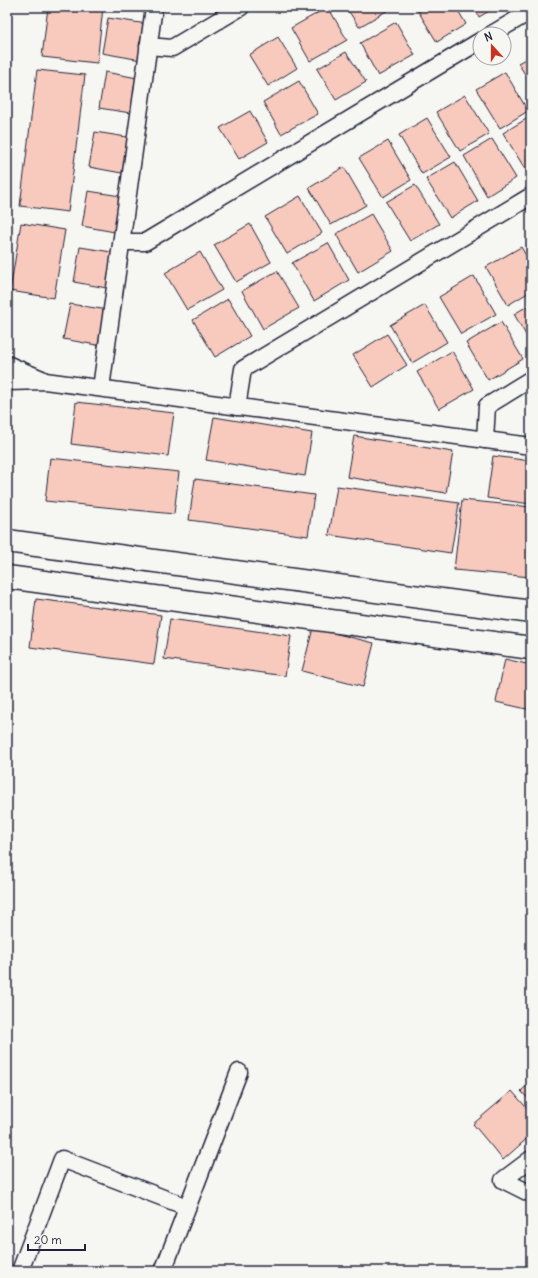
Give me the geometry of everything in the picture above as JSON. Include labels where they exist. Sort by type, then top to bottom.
[{"type":"street","points":[[101,388],[154,7]]},
{"type":"street","points":[[148,46],[172,48],[241,7]]},
{"type":"street","points":[[506,26],[531,11]]},
{"type":"street","points":[[122,242],[145,242],[472,46]]},
{"type":"street","points":[[237,407],[243,369],[531,196]]},
{"type":"street","points":[[7,364],[45,381]]},
{"type":"street","points":[[485,440],[487,406],[531,379]]},
{"type":"street","points":[[7,382],[45,381],[531,446]]},
{"type":"street","points":[[7,541],[531,612]]},
{"type":"street","points":[[7,577],[531,648]]},
{"type":"street","points":[[163,1271],[239,1072]]},
{"type":"street","points":[[20,1271],[62,1159],[187,1207]]},
{"type":"street","points":[[531,1159],[503,1180],[531,1194]]},
{"type":"building","points":[[48,7],[103,7],[97,63],[42,57]]},
{"type":"building","points":[[328,7],[347,40],[310,61],[291,28]]},
{"type":"building","points":[[346,7],[386,7],[388,10],[359,27]]},
{"type":"building","points":[[425,7],[456,7],[466,24],[437,42],[418,11]]},
{"type":"building","points":[[474,7],[496,7],[479,17]]},
{"type":"building","points":[[108,18],[147,24],[141,60],[102,53]]},
{"type":"building","points":[[396,22],[415,55],[378,76],[360,43]]},
{"type":"building","points":[[278,37],[297,68],[268,86],[249,55]]},
{"type":"building","points":[[346,52],[366,82],[336,100],[317,69]]},
{"type":"building","points":[[531,56],[531,84],[518,63]]},
{"type":"building","points":[[37,70],[85,75],[68,212],[20,206]]},
{"type":"building","points":[[105,72],[143,79],[137,114],[99,108]]},
{"type":"building","points":[[505,72],[528,111],[500,128],[476,89]]},
{"type":"building","points":[[299,81],[318,114],[281,134],[263,102]]},
{"type":"building","points":[[465,95],[489,134],[460,151],[436,112]]},
{"type":"building","points":[[250,111],[268,142],[239,159],[220,128]]},
{"type":"building","points":[[531,116],[531,170],[527,172],[503,133]]},
{"type":"building","points":[[427,118],[451,157],[422,174],[399,135]]},
{"type":"building","points":[[95,132],[133,138],[127,174],[89,167]]},
{"type":"building","points":[[492,139],[516,178],[487,196],[464,156]]},
{"type":"building","points":[[388,141],[411,180],[383,197],[359,158]]},
{"type":"building","points":[[455,162],[478,201],[450,218],[426,179]]},
{"type":"building","points":[[344,167],[366,205],[331,225],[309,188]]},
{"type":"building","points":[[415,185],[439,224],[410,241],[386,202]]},
{"type":"building","points":[[88,191],[127,197],[120,233],[82,226]]},
{"type":"building","points":[[300,196],[322,233],[287,254],[265,217]]},
{"type":"building","points":[[371,214],[393,251],[358,272],[336,234]]},
{"type":"building","points":[[21,223],[65,230],[54,298],[10,291]]},
{"type":"building","points":[[250,224],[271,262],[236,282],[214,245]]},
{"type":"building","points":[[328,243],[349,280],[314,301],[292,263]]},
{"type":"building","points":[[80,247],[118,253],[112,289],[74,282]]},
{"type":"building","points":[[521,247],[531,264],[531,291],[508,305],[486,267]]},
{"type":"building","points":[[200,252],[222,290],[187,310],[165,273]]},
{"type":"building","points":[[277,271],[299,308],[263,329],[242,291]]},
{"type":"building","points":[[474,276],[496,314],[461,334],[439,297]]},
{"type":"building","points":[[228,299],[250,336],[215,357],[193,320]]},
{"type":"building","points":[[70,304],[108,310],[102,346],[63,339]]},
{"type":"building","points":[[531,304],[531,344],[514,314]]},
{"type":"building","points":[[425,305],[447,342],[412,363],[390,325]]},
{"type":"building","points":[[501,322],[523,359],[488,380],[466,343]]},
{"type":"building","points":[[387,334],[407,365],[373,387],[353,355]]},
{"type":"building","points":[[452,351],[474,389],[439,409],[417,372]]},
{"type":"building","points":[[76,402],[174,413],[168,456],[71,444]]},
{"type":"building","points":[[214,417],[312,433],[305,476],[206,460]]},
{"type":"building","points":[[354,436],[453,452],[446,493],[347,477]]},
{"type":"building","points":[[493,456],[531,461],[531,504],[487,498]]},
{"type":"building","points":[[50,458],[179,472],[174,514],[45,501]]},
{"type":"building","points":[[195,479],[314,495],[308,536],[189,520]]},
{"type":"building","points":[[337,486],[459,503],[451,553],[329,535]]},
{"type":"building","points":[[462,500],[531,507],[531,577],[454,570]]},
{"type":"building","points":[[36,599],[161,615],[154,664],[30,647]]},
{"type":"building","points":[[170,619],[291,636],[285,676],[164,659]]},
{"type":"building","points":[[313,628],[374,643],[363,687],[302,671]]},
{"type":"building","points":[[505,659],[531,665],[531,710],[496,702]]},
{"type":"building","points":[[531,1082],[531,1102],[521,1091]]},
{"type":"building","points":[[512,1091],[531,1113],[531,1135],[503,1160],[473,1124]]}]
